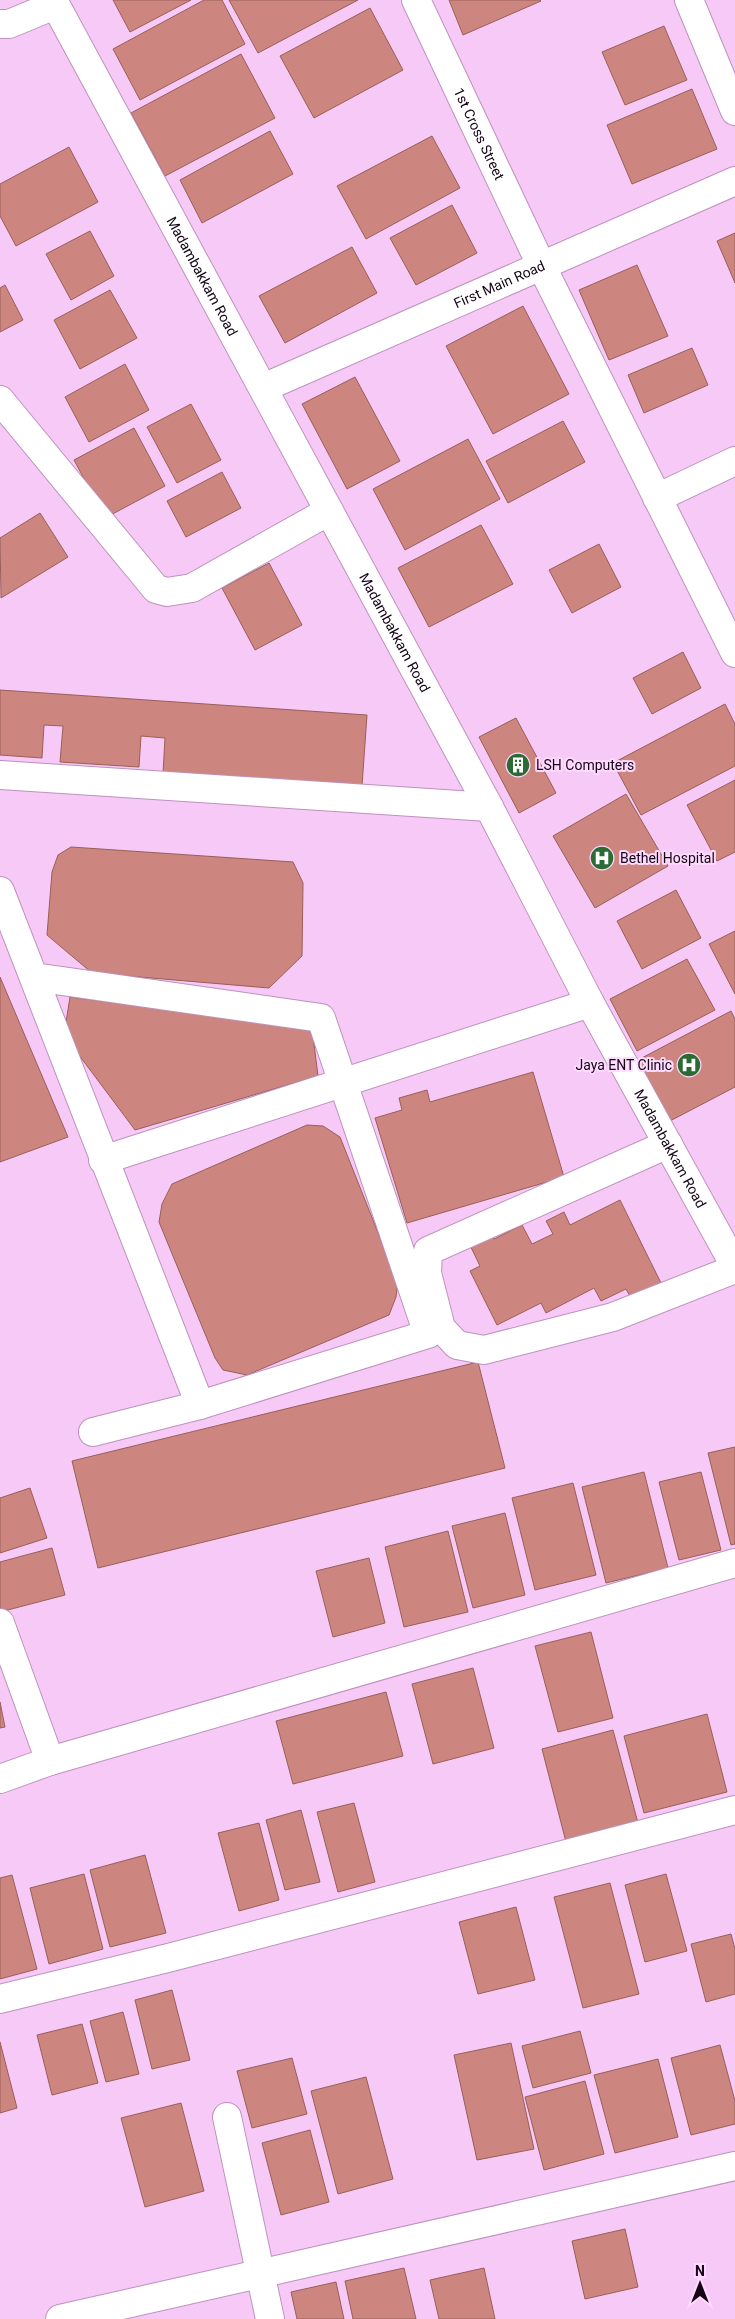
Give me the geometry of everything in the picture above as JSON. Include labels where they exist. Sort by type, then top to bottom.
[{"type":"street","name":"1st Cross Street","points":[[416,0],[542,267],[735,653]]},
{"type":"street","points":[[689,0],[735,111]]},
{"type":"street","points":[[0,24],[9,24],[54,2]]},
{"type":"street","name":"Madambakkam Road","points":[[54,2],[489,807],[590,1003],[735,1267]]},
{"type":"street","name":"First Main Road","points":[[262,388],[735,182]]},
{"type":"street","points":[[0,400],[156,589],[167,592],[192,588],[329,511]]},
{"type":"street","points":[[657,498],[735,461]]},
{"type":"street","points":[[0,775],[489,807]]},
{"type":"street","points":[[0,891],[103,1160],[200,1405]]},
{"type":"street","points":[[34,977],[321,1018],[428,1334],[200,1405],[93,1432]]},
{"type":"street","points":[[103,1160],[590,1003]]},
{"type":"street","points":[[668,1144],[428,1251],[427,1273],[441,1328],[457,1345],[484,1350],[613,1317],[735,1267]]},
{"type":"street","points":[[0,1779],[50,1761],[735,1563]]},
{"type":"street","points":[[0,1623],[50,1761]]},
{"type":"street","points":[[0,1999],[168,1958],[735,1810]]},
{"type":"street","points":[[227,2117],[270,2319]]},
{"type":"street","points":[[60,2319],[735,2166]]},
{"type":"building","points":[[113,0],[191,0],[130,32]]},
{"type":"building","points":[[204,0],[222,0],[245,44],[140,100],[113,49]]},
{"type":"building","points":[[229,0],[358,0],[258,53]]},
{"type":"building","points":[[449,0],[540,0],[541,1],[463,35]]},
{"type":"building","points":[[370,8],[403,70],[314,118],[280,56]]},
{"type":"building","points":[[664,26],[687,80],[625,105],[602,52]]},
{"type":"building","points":[[241,54],[275,118],[165,176],[131,113]]},
{"type":"building","points":[[692,89],[717,149],[632,184],[607,125]]},
{"type":"building","points":[[270,131],[293,174],[202,223],[180,180]]},
{"type":"building","points":[[432,136],[460,188],[366,239],[337,186]]},
{"type":"building","points":[[69,147],[98,202],[16,246],[0,216],[0,184]]},
{"type":"building","points":[[452,205],[477,253],[416,285],[390,238]]},
{"type":"building","points":[[90,231],[114,276],[71,300],[46,254]]},
{"type":"building","points":[[735,233],[735,283],[717,241]]},
{"type":"building","points":[[352,247],[377,293],[285,343],[259,296]]},
{"type":"building","points":[[637,265],[668,336],[609,360],[579,290]]},
{"type":"building","points":[[5,285],[23,320],[0,332],[0,288]]},
{"type":"building","points":[[110,290],[137,338],[80,369],[54,320]]},
{"type":"building","points":[[523,306],[569,394],[493,434],[446,346]]},
{"type":"building","points":[[692,348],[708,385],[644,413],[628,375]]},
{"type":"building","points":[[125,364],[149,410],[89,442],[65,397]]},
{"type":"building","points":[[355,377],[400,461],[347,489],[302,404]]},
{"type":"building","points":[[191,404],[221,460],[177,483],[147,427]]},
{"type":"building","points":[[563,421],[585,462],[508,503],[486,461]]},
{"type":"building","points":[[134,428],[165,486],[105,518],[74,460]]},
{"type":"building","points":[[468,439],[500,499],[405,550],[373,489]]},
{"type":"building","points":[[222,472],[241,508],[186,537],[167,501]]},
{"type":"building","points":[[40,513],[68,557],[1,598],[0,538]]},
{"type":"building","points":[[481,525],[513,584],[429,627],[398,568]]},
{"type":"building","points":[[599,544],[621,587],[572,613],[549,570]]},
{"type":"building","points":[[269,563],[302,625],[255,650],[222,588]]},
{"type":"building","points":[[683,652],[701,688],[652,714],[633,678]]},
{"type":"building","points":[[0,690],[367,715],[362,786],[163,773],[165,738],[141,736],[139,767],[60,762],[63,726],[44,725],[42,758],[0,755]]},
{"type":"building","points":[[725,704],[735,724],[735,766],[641,815],[613,763]]},
{"type":"building","name":"LSH Computers","points":[[516,718],[556,793],[519,813],[479,737]]},
{"type":"building","points":[[735,780],[735,852],[717,861],[687,805]]},
{"type":"building","points":[[626,794],[668,866],[595,908],[553,836]]},
{"type":"building","points":[[71,847],[293,862],[303,883],[302,956],[269,988],[92,973],[47,935],[52,872],[58,855]]},
{"type":"building","points":[[676,890],[701,938],[642,969],[617,921]]},
{"type":"building","points":[[735,931],[735,994],[709,944]]},
{"type":"building","points":[[687,959],[715,1010],[637,1051],[610,999]]},
{"type":"building","points":[[0,977],[68,1137],[0,1162]]},
{"type":"building","points":[[70,997],[312,1028],[318,1076],[135,1130],[64,1035]]},
{"type":"building","points":[[731,1011],[735,1019],[735,1087],[668,1122],[636,1061]]},
{"type":"building","points":[[533,1072],[564,1177],[407,1223],[375,1118],[402,1110],[399,1098],[427,1090],[430,1102]]},
{"type":"building","points":[[307,1125],[323,1126],[340,1137],[398,1283],[396,1297],[389,1315],[247,1375],[223,1370],[215,1358],[159,1222],[162,1204],[172,1184]]},
{"type":"building","points":[[620,1200],[661,1283],[631,1298],[626,1289],[601,1301],[594,1288],[546,1313],[541,1303],[497,1325],[470,1271],[480,1266],[468,1241],[490,1230],[494,1239],[522,1225],[532,1244],[553,1234],[546,1221],[564,1212],[570,1225]]},
{"type":"building","points":[[478,1362],[505,1468],[98,1568],[72,1461]]},
{"type":"building","points":[[735,1447],[735,1544],[731,1545],[708,1453]]},
{"type":"building","points":[[644,1472],[668,1568],[606,1583],[582,1487]]},
{"type":"building","points":[[701,1472],[721,1550],[679,1560],[659,1482]]},
{"type":"building","points":[[573,1483],[596,1575],[535,1590],[512,1498]]},
{"type":"building","points":[[30,1488],[47,1538],[0,1553],[0,1498]]},
{"type":"building","points":[[505,1513],[525,1595],[473,1608],[452,1526]]},
{"type":"building","points":[[448,1531],[468,1612],[404,1627],[385,1547]]},
{"type":"building","points":[[52,1548],[65,1595],[0,1612],[0,1562]]},
{"type":"building","points":[[369,1558],[385,1623],[333,1637],[316,1571]]},
{"type":"building","points":[[591,1632],[613,1718],[558,1732],[535,1646]]},
{"type":"building","points":[[473,1668],[494,1748],[433,1764],[412,1684]]},
{"type":"building","points":[[386,1692],[403,1756],[293,1784],[276,1721]]},
{"type":"building","points":[[0,1702],[5,1727],[0,1728]]},
{"type":"building","points":[[707,1714],[727,1792],[644,1813],[624,1736]]},
{"type":"building","points":[[613,1730],[638,1823],[566,1842],[542,1749]]},
{"type":"building","points":[[354,1803],[375,1882],[338,1892],[317,1812]]},
{"type":"building","points":[[301,1810],[320,1882],[285,1890],[266,1820]]},
{"type":"building","points":[[259,1823],[279,1900],[239,1911],[218,1833]]},
{"type":"building","points":[[145,1855],[166,1933],[110,1947],[90,1870]]},
{"type":"building","points":[[84,1874],[103,1949],[49,1964],[30,1888]]},
{"type":"building","points":[[666,1874],[687,1951],[645,1962],[625,1885]]},
{"type":"building","points":[[12,1875],[37,1969],[0,1979],[0,1878]]},
{"type":"building","points":[[610,1883],[639,1994],[583,2008],[554,1897]]},
{"type":"building","points":[[516,1907],[535,1980],[478,1994],[459,1922]]},
{"type":"building","points":[[731,1934],[735,1949],[735,1994],[706,2002],[691,1944]]},
{"type":"building","points":[[172,1990],[190,2060],[152,2069],[135,2000]]},
{"type":"building","points":[[123,2012],[139,2074],[106,2082],[90,2021]]},
{"type":"building","points":[[82,2024],[98,2083],[52,2095],[37,2035]]},
{"type":"building","points":[[580,2031],[591,2073],[533,2088],[522,2046]]},
{"type":"building","points":[[0,2042],[17,2108],[0,2113]]},
{"type":"building","points":[[511,2043],[534,2149],[477,2160],[454,2055]]},
{"type":"building","points":[[720,2045],[735,2101],[735,2124],[691,2135],[671,2058]]},
{"type":"building","points":[[292,2058],[307,2114],[252,2128],[237,2071]]},
{"type":"building","points":[[658,2059],[678,2137],[615,2153],[594,2075]]},
{"type":"building","points":[[366,2077],[393,2179],[338,2194],[311,2091]]},
{"type":"building","points":[[585,2081],[604,2154],[544,2170],[525,2097]]},
{"type":"building","points":[[181,2103],[204,2191],[145,2207],[121,2118]]},
{"type":"building","points":[[310,2130],[329,2202],[281,2215],[262,2143]]},
{"type":"building","points":[[625,2229],[638,2287],[585,2299],[572,2241]]},
{"type":"building","points":[[404,2268],[416,2319],[353,2319],[345,2281]]},
{"type":"building","points":[[484,2268],[495,2319],[439,2319],[430,2280]]},
{"type":"building","points":[[336,2282],[344,2319],[297,2319],[291,2292]]},
{"type":"place","name":"LSH Computers","points":[[518,765]]},
{"type":"place","name":"Bethel Hospital","points":[[602,858]]},
{"type":"place","name":"Jaya ENT Clinic","points":[[689,1065]]}]
